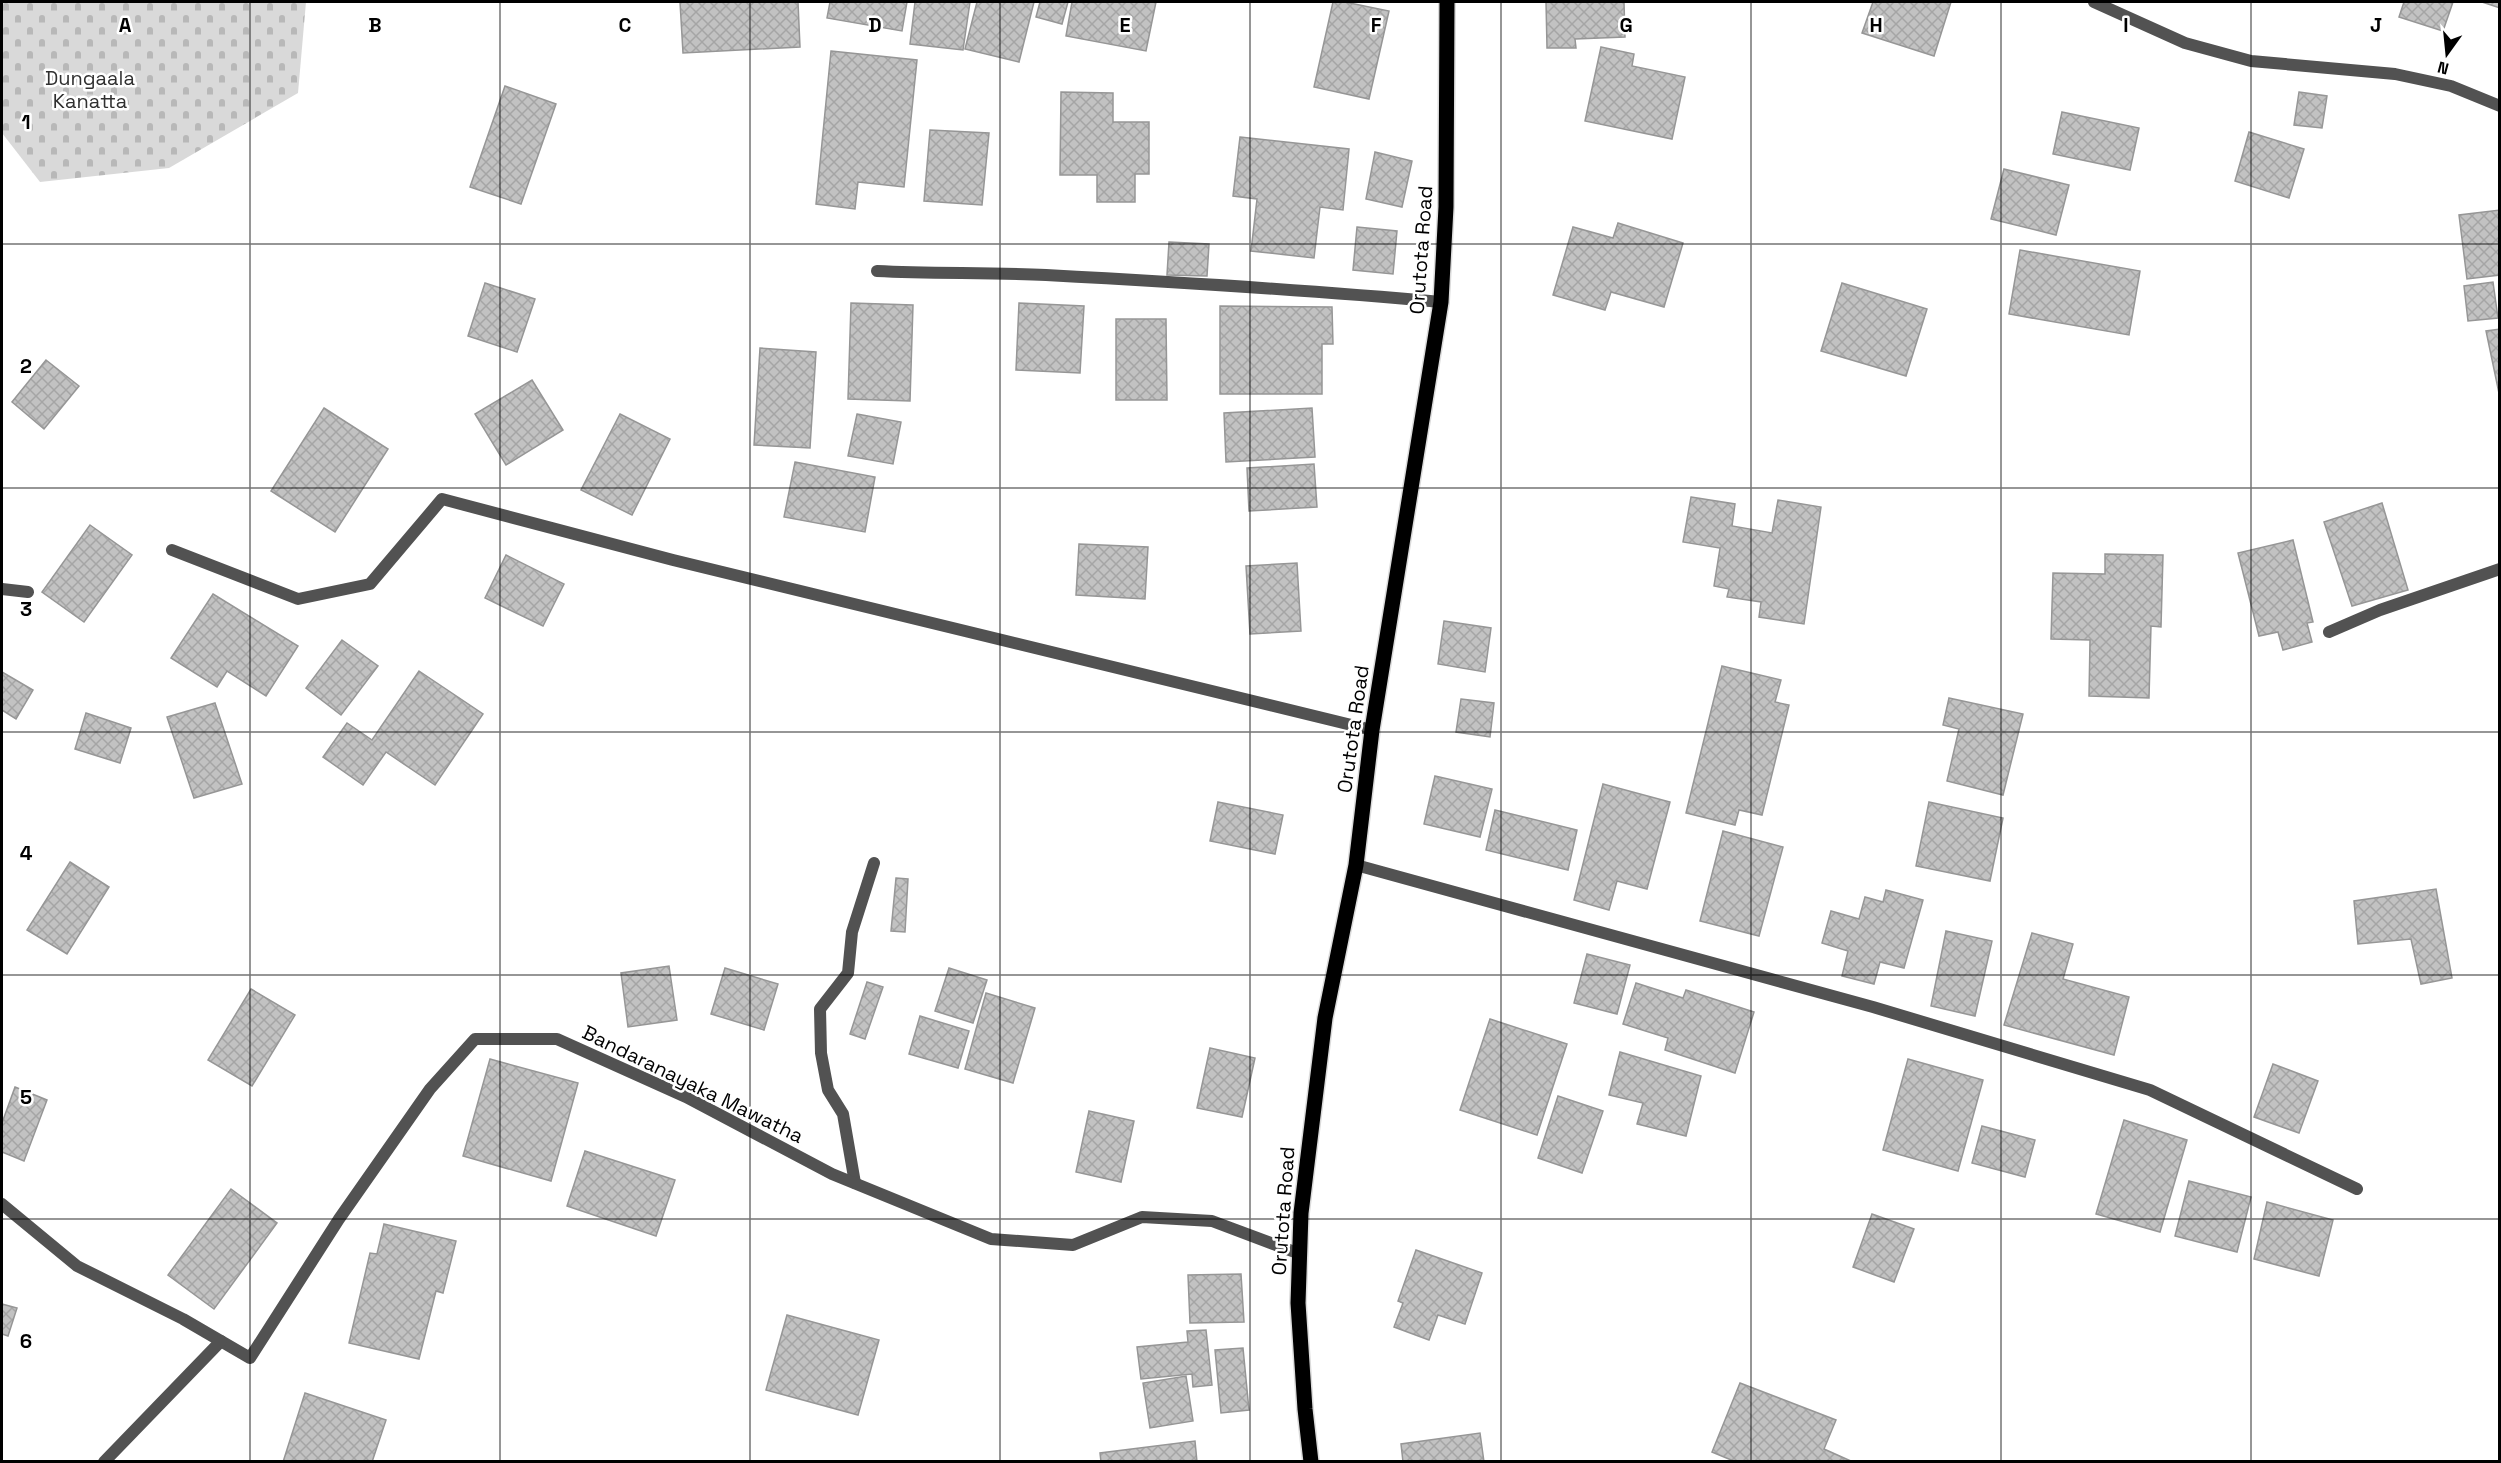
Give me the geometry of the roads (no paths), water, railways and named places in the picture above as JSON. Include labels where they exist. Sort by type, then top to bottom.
[{"type":"main road","name":"Orutota Road","points":[[1311,1461],[1298,1302],[1301,1214],[1325,1018],[1356,865],[1372,730],[1441,302],[1446,207],[1447,2]]},
{"type":"street","points":[[2094,2],[2185,43],[2252,62],[2395,74],[2451,86],[2499,106]]},
{"type":"street","points":[[877,272],[1044,275],[1282,288],[1441,302]]},
{"type":"street","points":[[172,550],[298,599],[370,584],[442,499],[673,560],[1372,730]]},
{"type":"street","points":[[2329,632],[2380,610],[2499,569]]},
{"type":"street","points":[[2,589],[28,592]]},
{"type":"street","points":[[855,1183],[843,1114],[828,1090],[821,1053],[820,1009],[848,974],[852,932],[874,863]]},
{"type":"street","points":[[1356,865],[1861,1004],[2150,1090],[2357,1189]]},
{"type":"street","name":"Bandaranayaka Mawatha","points":[[2,1204],[77,1266],[183,1319],[250,1358],[339,1219],[430,1089],[475,1039],[557,1039],[686,1097],[832,1174],[991,1239],[1073,1245],[1142,1217],[1212,1221],[1300,1254]]},
{"type":"street","points":[[104,1461],[221,1341]]},
{"type":"park label","name":"Dungaala Kanatta","points":[[90,90]]}]
